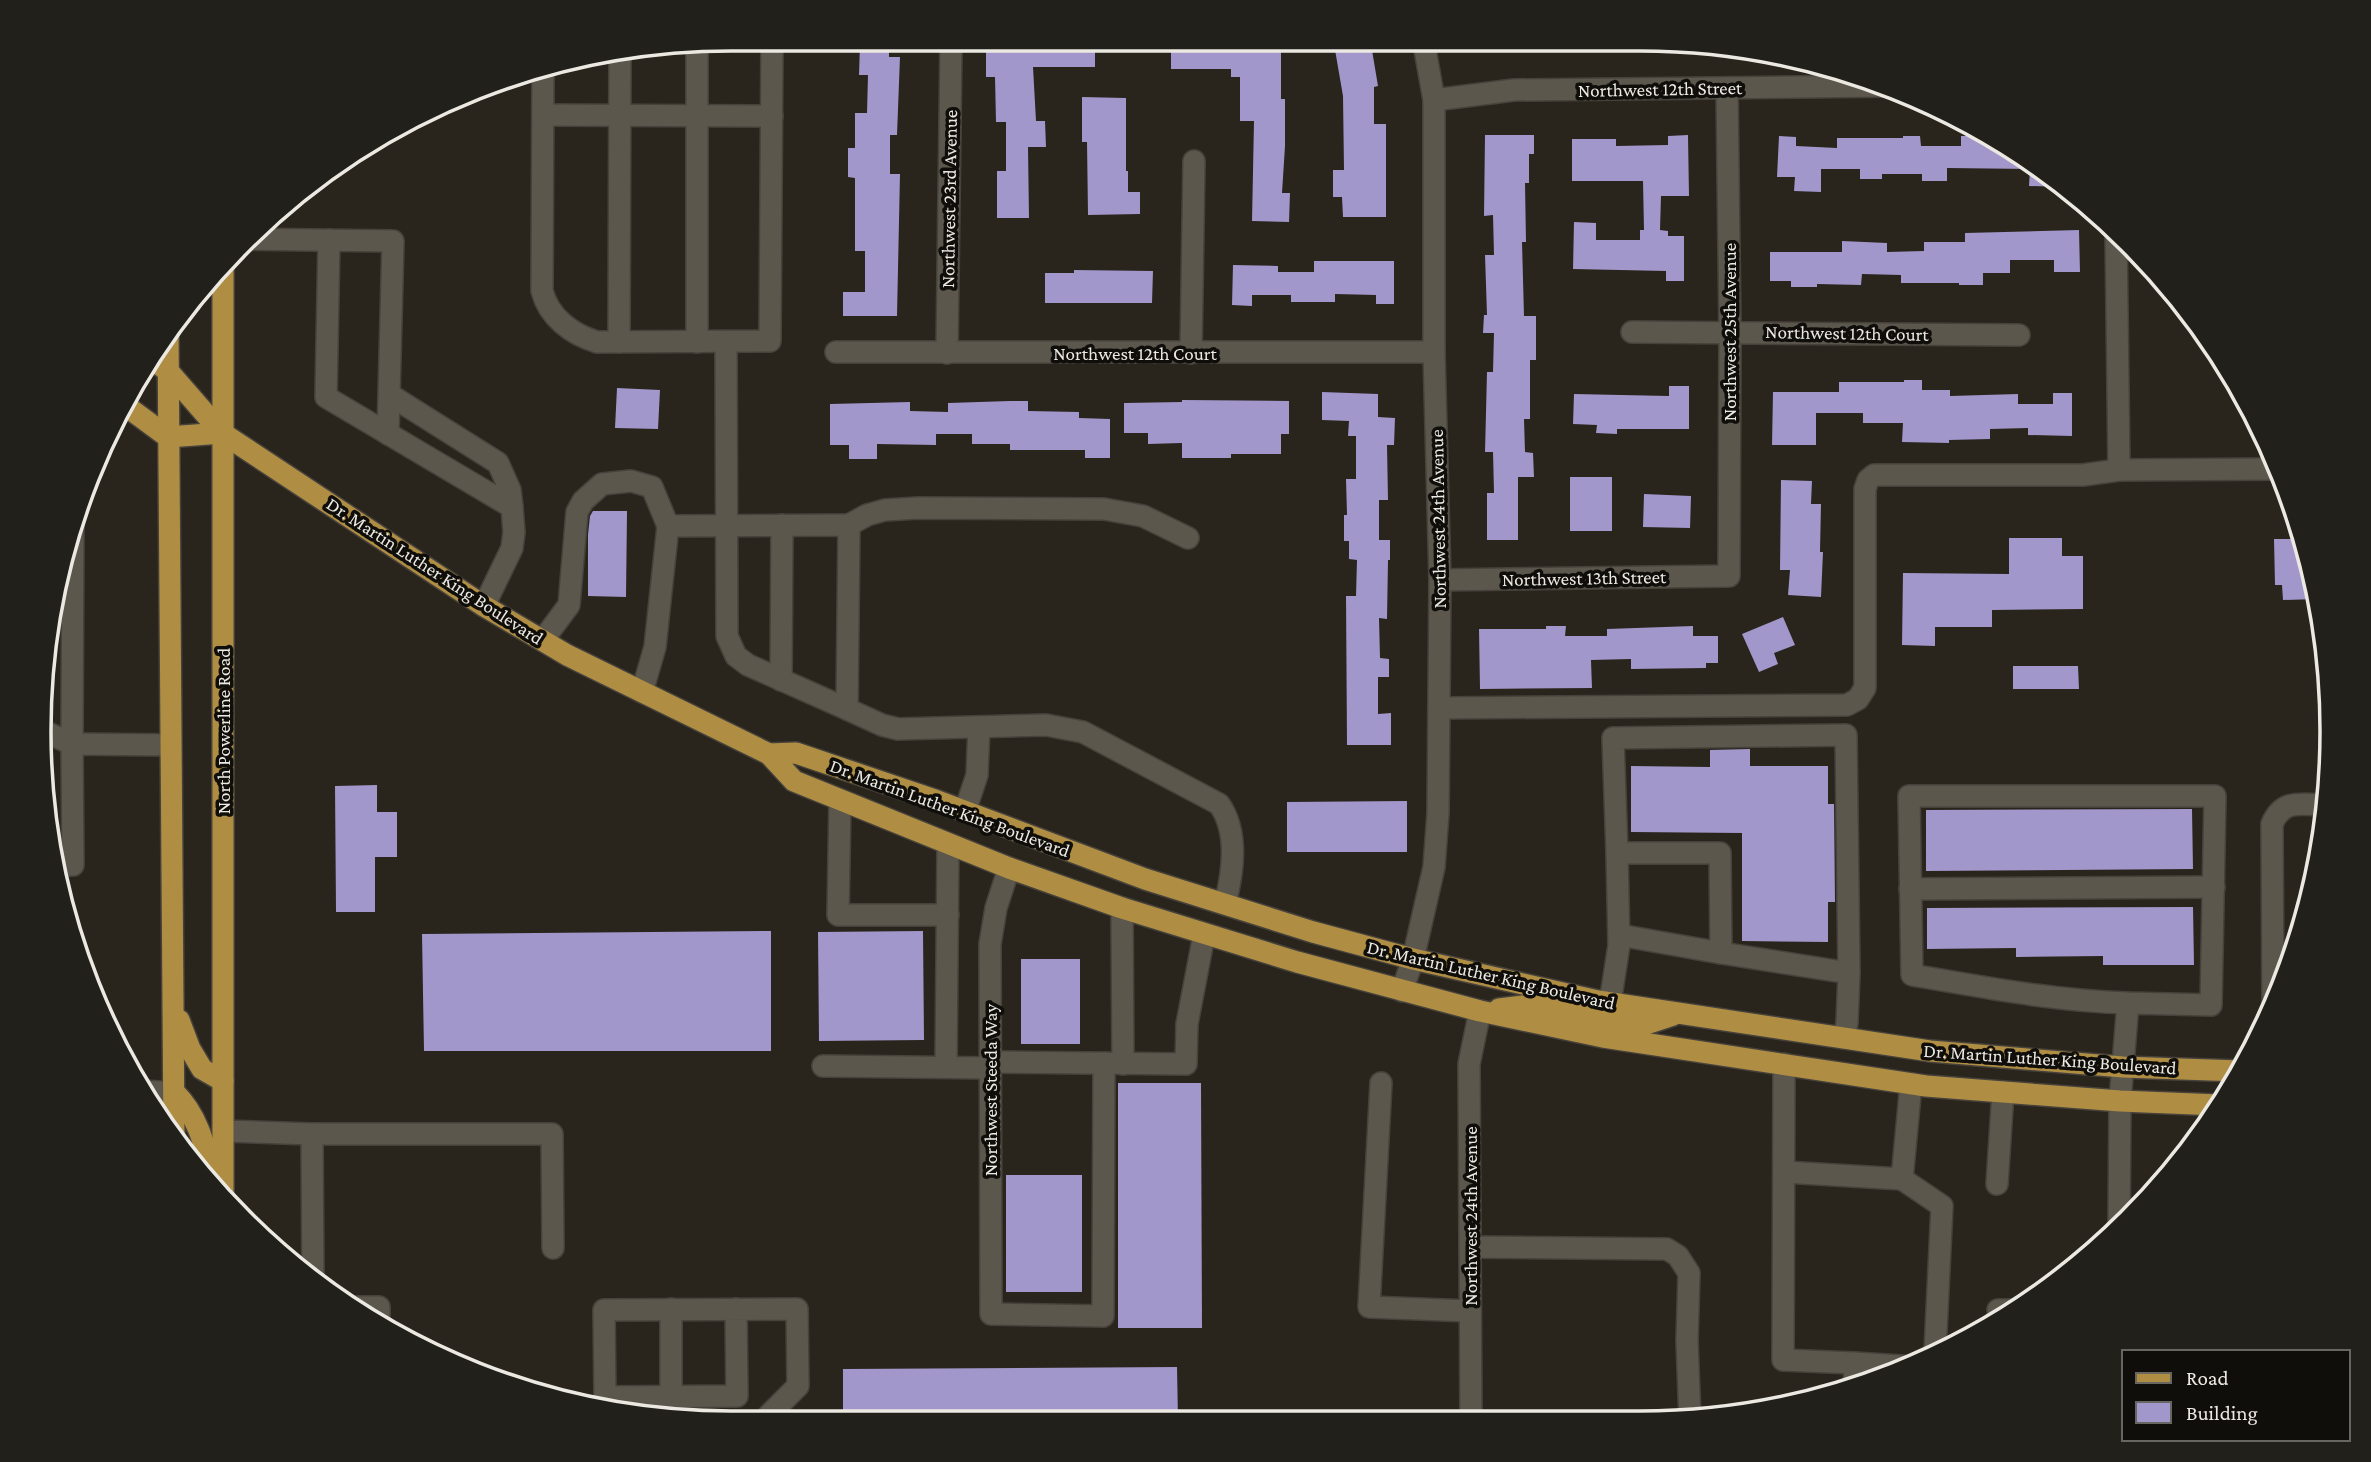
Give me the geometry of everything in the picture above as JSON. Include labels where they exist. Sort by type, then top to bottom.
[{"type":"main road","name":"North Powerline Road","points":[[223,279],[223,1183]]},
{"type":"main road","points":[[168,349],[174,1122]]},
{"type":"main road","name":"Dr. Martin Luther King Boulevard","points":[[158,365],[168,372],[222,433],[484,606],[567,655],[769,754],[794,781],[1009,869],[1204,935],[1480,1011],[1603,1037],[1911,1084],[2120,1101],[2209,1104]]},
{"type":"main road","points":[[132,410],[168,437],[222,433]]},
{"type":"main road","name":"Dr. Martin Luther King Boulevard","points":[[769,754],[796,753],[965,811],[1146,879],[1313,932],[1413,959],[1610,1003],[1930,1051],[2123,1067],[2229,1071]]},
{"type":"main road","points":[[173,1005],[190,1049],[202,1069],[223,1081]]},
{"type":"main road","points":[[1480,1011],[1531,1005],[1643,1025],[1678,1013]]},
{"type":"main road","points":[[175,1093],[189,1107],[200,1130],[210,1168]]},
{"type":"street","points":[[543,78],[541,291],[556,318],[572,331],[597,342],[770,341],[772,51]]},
{"type":"street","name":"Northwest 23rd Avenue","points":[[947,353],[951,51]]},
{"type":"street","name":"Northwest 24th Avenue","points":[[1402,991],[1413,959],[1434,867],[1438,813],[1440,580],[1434,352],[1434,100],[1424,51]]},
{"type":"street","points":[[697,52],[697,342]]},
{"type":"street","points":[[619,342],[620,61]]},
{"type":"street","name":"Northwest 12th Street","points":[[1434,100],[1514,90],[1857,86]]},
{"type":"street","name":"Northwest 25th Avenue","points":[[1727,88],[1729,576]]},
{"type":"street","points":[[543,116],[772,116]]},
{"type":"street","points":[[1191,353],[1194,161]]},
{"type":"street","points":[[262,239],[393,242],[388,434]]},
{"type":"street","points":[[329,240],[326,397],[512,508]]},
{"type":"street","points":[[2116,245],[2119,470]]},
{"type":"street","name":"Northwest 12th Court","points":[[1632,332],[2019,335]]},
{"type":"street","points":[[726,342],[727,636],[736,656],[748,665],[781,680],[881,725],[898,729],[1046,725],[1083,732],[1219,804],[1227,815],[1231,841],[1231,881],[1225,904]]},
{"type":"street","name":"Northwest 12th Court","points":[[836,352],[1434,352]]},
{"type":"street","points":[[390,395],[498,463],[510,490],[514,532],[512,548],[484,606]]},
{"type":"street","points":[[1439,708],[1847,705],[1858,699],[1865,688],[1865,489],[1868,480],[1874,475],[2083,475],[2119,470],[2267,469]]},
{"type":"street","points":[[543,640],[569,605],[578,512],[590,493],[602,484],[618,482],[631,481],[652,488],[667,526],[655,647],[642,692]]},
{"type":"street","points":[[667,526],[849,525],[867,515],[885,510],[918,508],[1104,509],[1143,516],[1188,538]]},
{"type":"street","points":[[781,680],[782,525]]},
{"type":"street","points":[[847,709],[849,525]]},
{"type":"street","points":[[64,865],[73,865],[73,560]]},
{"type":"street","name":"Northwest 13th Street","points":[[1440,580],[1729,576]]},
{"type":"street","points":[[965,811],[977,775],[979,727]]},
{"type":"street","points":[[51,734],[72,744],[170,745]]},
{"type":"street","points":[[1610,1003],[1619,935],[1613,738],[1846,735],[1849,973],[1844,1038]]},
{"type":"street","points":[[1909,796],[2215,796],[2211,1005],[2102,1002],[2012,992],[1912,975],[1910,889],[1909,796]]},
{"type":"street","points":[[840,800],[838,915],[948,915]]},
{"type":"street","points":[[2273,979],[2272,824],[2277,811],[2288,805],[2316,805]]},
{"type":"street","points":[[946,1066],[948,845]]},
{"type":"street","points":[[1617,853],[1720,853],[1721,953]]},
{"type":"street","name":"Northwest Steeda Way","points":[[1009,869],[996,908],[990,944],[991,1314],[1103,1316],[1114,1063]]},
{"type":"street","points":[[1910,889],[2214,887]]},
{"type":"street","points":[[1114,1063],[1122,908]]},
{"type":"street","points":[[823,1066],[1186,1064],[1187,1024],[1204,935]]},
{"type":"street","points":[[1619,935],[1849,973]]},
{"type":"street","points":[[2119,1214],[2120,1101],[2128,1003]]},
{"type":"street","name":"Northwest 24th Avenue","points":[[1471,1411],[1469,1064],[1480,1011]]},
{"type":"street","points":[[1784,1064],[1783,1360],[1885,1365]]},
{"type":"street","points":[[1381,1083],[1369,1307],[1470,1311]]},
{"type":"street","points":[[1902,1179],[1911,1084]]},
{"type":"street","points":[[155,1092],[175,1093]]},
{"type":"street","points":[[1997,1184],[2003,1092]]},
{"type":"street","points":[[223,1131],[552,1135],[553,1248]]},
{"type":"street","points":[[312,1134],[313,1268]]},
{"type":"street","points":[[1784,1172],[1902,1179],[1942,1206],[1935,1343]]},
{"type":"street","points":[[1470,1247],[1667,1249],[1678,1256],[1689,1273],[1687,1341],[1690,1409]]},
{"type":"street","points":[[736,1309],[737,1396],[605,1397],[604,1310],[671,1309],[736,1309],[797,1309],[798,1386],[773,1411]]},
{"type":"street","points":[[671,1309],[671,1397]]},
{"type":"street","points":[[1854,1363],[1855,1376]]},
{"type":"building","points":[[860,51],[889,51],[889,57],[900,57],[897,135],[890,135],[890,174],[900,174],[897,316],[843,316],[843,292],[865,292],[865,251],[855,251],[855,178],[848,177],[848,148],[855,148],[855,113],[867,113],[868,75],[859,75]]},
{"type":"building","points":[[986,51],[1095,51],[1095,67],[1033,67],[1036,121],[1045,121],[1046,147],[1028,147],[1029,218],[997,218],[997,171],[1006,171],[1006,122],[996,122],[995,77],[986,77]]},
{"type":"building","points":[[1171,51],[1281,51],[1281,99],[1285,99],[1282,193],[1290,193],[1289,222],[1252,221],[1254,121],[1240,121],[1240,77],[1231,77],[1231,69],[1171,69]]},
{"type":"building","points":[[1335,51],[1372,51],[1378,86],[1374,87],[1374,124],[1386,124],[1386,217],[1343,217],[1342,197],[1333,197],[1333,170],[1344,170],[1343,96]]},
{"type":"building","points":[[1082,97],[1126,98],[1128,192],[1140,192],[1140,214],[1088,215],[1087,142],[1082,142]]},
{"type":"building","points":[[1485,135],[1534,135],[1534,154],[1529,154],[1529,183],[1525,183],[1526,242],[1522,242],[1524,316],[1536,316],[1536,360],[1530,360],[1530,419],[1524,419],[1525,452],[1533,453],[1534,477],[1518,477],[1518,540],[1487,540],[1487,493],[1494,493],[1493,452],[1485,452],[1487,372],[1493,372],[1494,333],[1483,333],[1484,315],[1487,315],[1485,255],[1494,255],[1493,215],[1484,216]]},
{"type":"building","points":[[1688,135],[1689,196],[1661,196],[1660,230],[1668,231],[1668,236],[1684,236],[1684,281],[1666,281],[1666,271],[1573,269],[1574,222],[1596,223],[1596,240],[1640,240],[1640,230],[1644,230],[1643,181],[1572,181],[1572,139],[1616,139],[1616,146],[1668,145],[1668,136]]},
{"type":"building","points":[[1779,136],[1796,137],[1796,146],[1837,148],[1837,138],[1920,136],[1921,146],[1961,146],[1961,136],[1969,136],[2023,169],[1947,168],[1947,181],[1922,181],[1922,174],[1882,174],[1882,179],[1860,179],[1860,169],[1821,169],[1821,192],[1794,191],[1795,177],[1777,177]]},
{"type":"building","points":[[2030,173],[2048,186],[2029,186]]},
{"type":"building","points":[[2079,230],[2080,272],[2054,272],[2054,260],[2010,260],[2010,273],[1983,273],[1983,285],[1901,283],[1901,275],[1862,274],[1861,285],[1817,284],[1817,287],[1791,287],[1791,281],[1770,281],[1770,252],[1842,252],[1842,241],[1887,243],[1887,252],[1924,251],[1924,242],[1965,242],[1965,233]]},
{"type":"building","points":[[1314,261],[1394,261],[1394,304],[1376,304],[1376,295],[1335,294],[1335,302],[1291,302],[1291,295],[1252,295],[1252,306],[1232,305],[1233,265],[1278,266],[1278,272],[1314,272]]},
{"type":"building","points":[[1074,270],[1153,271],[1152,303],[1045,303],[1045,273],[1074,273]]},
{"type":"building","points":[[1922,380],[1922,390],[1950,390],[1950,396],[2018,394],[2018,404],[2053,404],[2053,393],[2072,393],[2072,436],[2028,435],[2028,428],[1990,429],[1990,439],[1949,440],[1949,443],[1902,442],[1903,423],[1863,423],[1863,413],[1816,413],[1816,445],[1772,445],[1773,392],[1839,392],[1839,382]]},
{"type":"building","points":[[1669,386],[1689,386],[1689,429],[1617,429],[1617,434],[1596,433],[1597,425],[1573,424],[1574,394],[1669,396]]},
{"type":"building","points":[[617,388],[660,390],[658,429],[615,428]]},
{"type":"building","points":[[1322,392],[1378,394],[1378,417],[1395,418],[1394,445],[1387,445],[1388,500],[1379,500],[1379,540],[1390,540],[1390,560],[1387,619],[1379,618],[1380,658],[1389,659],[1389,677],[1378,677],[1378,714],[1391,713],[1391,745],[1347,745],[1346,596],[1356,596],[1357,560],[1349,559],[1349,541],[1344,541],[1344,515],[1347,515],[1346,479],[1356,479],[1356,436],[1348,436],[1349,421],[1322,420]]},
{"type":"building","points":[[1182,400],[1289,401],[1289,434],[1281,434],[1281,454],[1182,458],[1182,443],[1148,444],[1148,433],[1124,433],[1124,403]]},
{"type":"building","points":[[1028,401],[1028,411],[1079,412],[1079,418],[1110,419],[1110,458],[1085,458],[1085,450],[1010,450],[1010,444],[972,444],[972,434],[936,434],[936,445],[877,444],[877,459],[849,459],[849,445],[830,445],[830,404],[910,402],[910,411],[948,412],[948,403]]},
{"type":"building","points":[[1570,477],[1612,477],[1612,531],[1570,531]]},
{"type":"building","points":[[1781,480],[1812,481],[1811,504],[1821,504],[1821,597],[1788,595],[1790,570],[1780,570]]},
{"type":"building","points":[[1644,494],[1691,496],[1690,528],[1643,527]]},
{"type":"building","points":[[593,511],[627,511],[626,597],[588,596],[588,535]]},
{"type":"building","points":[[2009,538],[2062,538],[2062,556],[2083,556],[2083,609],[1992,610],[1992,627],[1935,627],[1935,646],[1902,645],[1903,573],[2009,574]]},
{"type":"building","points":[[2274,539],[2292,539],[2307,599],[2283,600],[2282,585],[2275,585]]},
{"type":"building","points":[[1783,617],[1795,645],[1774,653],[1778,664],[1759,672],[1742,634]]},
{"type":"building","points":[[1546,626],[1566,626],[1565,636],[1607,636],[1607,629],[1693,626],[1693,636],[1718,636],[1718,663],[1706,663],[1706,668],[1631,669],[1631,659],[1591,660],[1592,688],[1480,689],[1479,629],[1546,629]]},
{"type":"building","points":[[2013,666],[2078,666],[2079,689],[2013,689]]},
{"type":"building","points":[[1750,749],[1750,766],[1828,766],[1828,804],[1834,804],[1835,902],[1828,902],[1828,942],[1742,941],[1742,833],[1631,832],[1631,766],[1710,767],[1710,750]]},
{"type":"building","points":[[377,785],[377,812],[397,812],[397,857],[375,857],[375,912],[336,912],[335,786]]},
{"type":"building","points":[[1407,801],[1407,852],[1287,852],[1287,802]]},
{"type":"building","points":[[2192,809],[2193,869],[1926,871],[1926,810]]},
{"type":"building","points":[[2193,907],[2194,965],[2103,965],[2103,956],[2016,957],[2016,948],[1927,949],[1927,908]]},
{"type":"building","points":[[771,931],[771,1051],[424,1051],[422,934]]},
{"type":"building","points":[[923,931],[924,1040],[819,1041],[818,932]]},
{"type":"building","points":[[1021,959],[1080,959],[1080,1044],[1021,1044]]},
{"type":"building","points":[[1118,1083],[1201,1083],[1202,1328],[1118,1328]]},
{"type":"building","points":[[1006,1175],[1082,1175],[1082,1292],[1006,1292]]},
{"type":"building","points":[[1177,1367],[1178,1411],[843,1411],[843,1369]]}]
